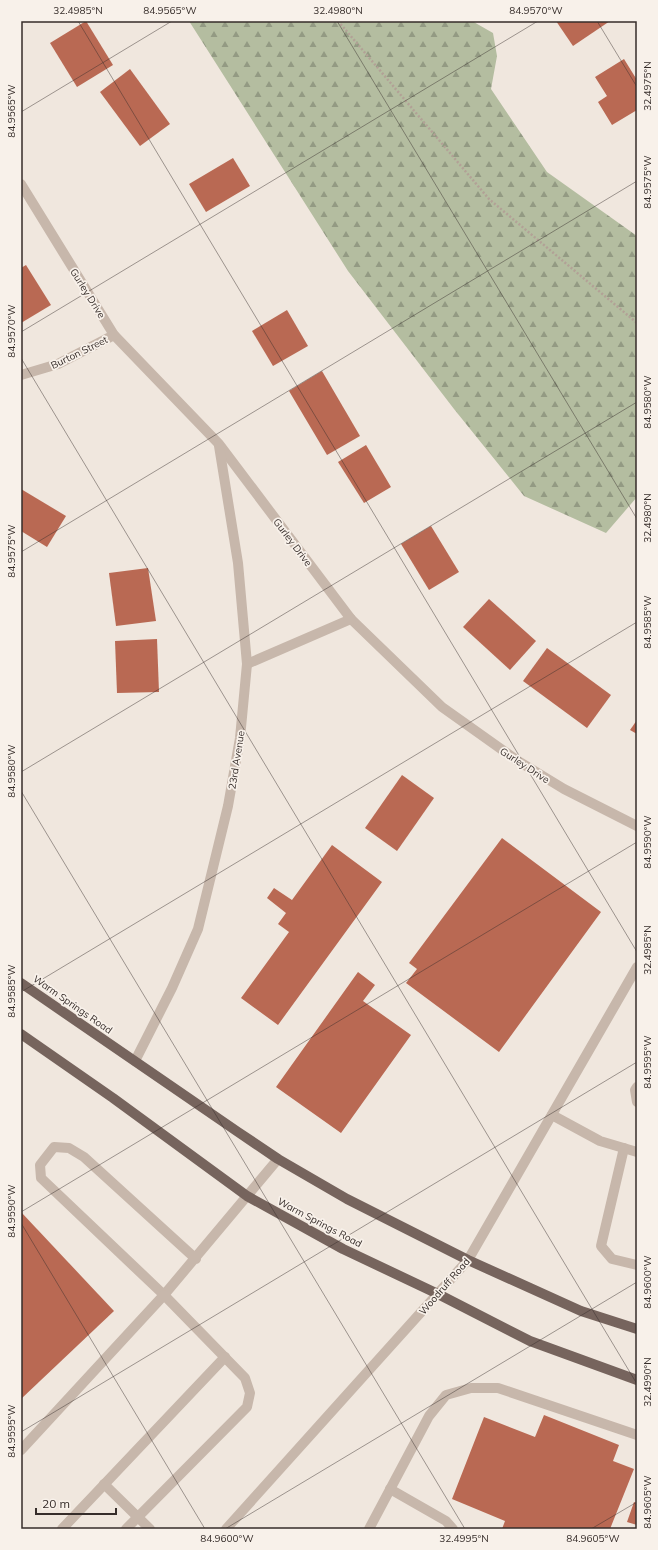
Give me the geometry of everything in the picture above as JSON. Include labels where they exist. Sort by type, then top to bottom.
[{"type":"main road","name":"Warm Springs Road","points":[[21,983],[278,1159],[347,1199],[468,1260],[581,1311],[637,1329]]},
{"type":"main road","name":"Warm Springs Road","points":[[21,1034],[113,1098],[247,1196],[343,1249],[438,1294],[530,1341],[637,1380]]},
{"type":"street","name":"Gurley Drive","points":[[21,184],[114,335],[219,444],[351,619],[442,707],[518,762],[564,789],[637,826]]},
{"type":"street","name":"Burton Street","points":[[21,375],[58,364],[114,335]]},
{"type":"street","name":"23rd Avenue","points":[[136,1062],[172,988],[198,929],[228,806],[240,738],[246,664],[238,563],[219,444]]},
{"type":"street","points":[[246,664],[351,619]]},
{"type":"street","name":"Woodruff Road","points":[[226,1529],[468,1260],[636,969]]},
{"type":"street","points":[[637,1087],[635,1090],[637,1102]]},
{"type":"street","points":[[552,1115],[600,1141],[637,1152]]},
{"type":"street","points":[[126,1529],[247,1406],[250,1393],[245,1378],[164,1295],[41,1178],[40,1165],[54,1147],[69,1148],[84,1157],[196,1258]]},
{"type":"street","points":[[624,1148],[601,1246],[612,1259],[637,1265]]},
{"type":"street","points":[[21,1450],[164,1295],[278,1159]]},
{"type":"street","points":[[62,1529],[225,1358]]},
{"type":"street","points":[[368,1529],[429,1416],[446,1395],[471,1388],[498,1388],[637,1435]]},
{"type":"street","points":[[104,1484],[150,1529]]},
{"type":"street","points":[[390,1489],[446,1521],[453,1529]]},
{"type":"path","points":[[338,21],[489,199],[637,324]]},
{"type":"green space","points":[[189,21],[472,21],[493,33],[497,56],[491,89],[547,172],[637,236],[637,497],[606,533],[524,496],[454,409],[348,271]]},
{"type":"building","points":[[86,21],[113,65],[77,87],[50,43]]},
{"type":"building","points":[[556,21],[610,21],[573,46]]},
{"type":"building","points":[[624,59],[637,80],[637,110],[612,125],[598,102],[607,96],[595,77]]},
{"type":"building","points":[[130,69],[170,124],[140,146],[100,92]]},
{"type":"building","points":[[233,158],[250,186],[206,212],[189,184]]},
{"type":"building","points":[[26,265],[51,305],[21,323],[21,268]]},
{"type":"building","points":[[287,310],[308,346],[273,366],[252,331]]},
{"type":"building","points":[[322,371],[360,436],[327,455],[289,391]]},
{"type":"building","points":[[366,445],[391,487],[364,503],[338,462]]},
{"type":"building","points":[[21,489],[66,516],[47,547],[21,531]]},
{"type":"building","points":[[431,526],[459,572],[429,590],[401,544]]},
{"type":"building","points":[[148,568],[156,621],[116,626],[109,573]]},
{"type":"building","points":[[489,599],[536,641],[510,670],[463,627]]},
{"type":"building","points":[[157,639],[159,692],[117,693],[115,641]]},
{"type":"building","points":[[547,648],[611,695],[587,728],[523,681]]},
{"type":"building","points":[[637,720],[637,734],[630,730]]},
{"type":"building","points":[[402,775],[434,798],[397,851],[365,828]]},
{"type":"building","points":[[502,838],[601,912],[499,1052],[406,983],[417,969],[409,963]]},
{"type":"building","points":[[332,845],[382,882],[278,1025],[241,998],[289,932],[278,924],[286,913],[267,898],[274,888],[292,900]]},
{"type":"building","points":[[358,972],[375,985],[363,1001],[411,1035],[341,1133],[276,1087]]},
{"type":"building","points":[[21,1212],[114,1311],[21,1399]]},
{"type":"building","points":[[544,1415],[619,1445],[613,1461],[634,1469],[610,1529],[502,1529],[505,1521],[452,1499],[484,1417],[535,1437]]},
{"type":"building","points":[[634,1502],[637,1503],[637,1525],[627,1522]]}]
